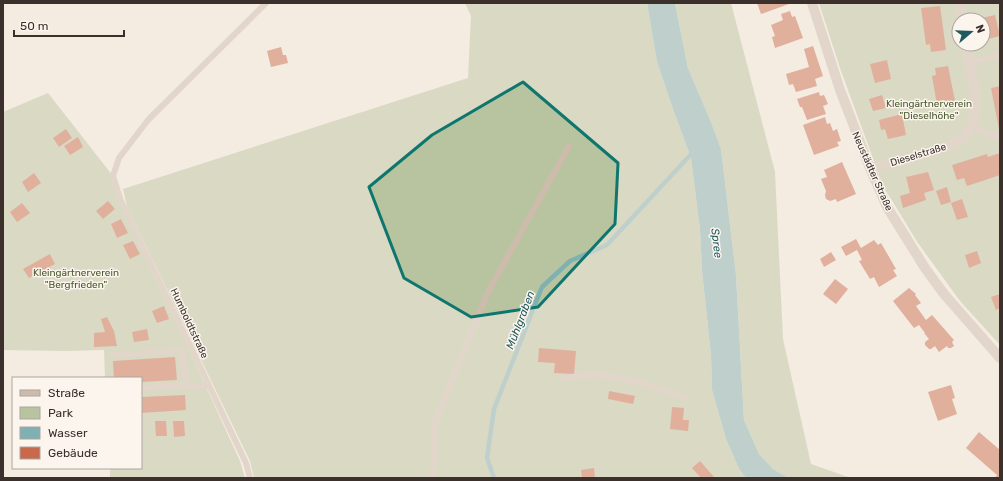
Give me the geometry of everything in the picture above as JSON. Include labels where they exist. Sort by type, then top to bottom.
[{"type":"street","name":"Neustädter Straße","points":[[812,3],[840,90],[870,168],[887,207],[925,268],[960,313],[1000,358]]},
{"type":"street","points":[[966,52],[975,96],[974,114],[971,127]]},
{"type":"street","name":"Dieselstraße","points":[[870,168],[927,153],[951,144],[965,136],[971,127]]},
{"type":"lane","name":"Humboldtstraße","points":[[250,478],[246,463],[121,201],[113,176],[119,158],[148,120],[266,3]]},
{"type":"lane","points":[[968,62],[1000,56]]},
{"type":"lane","points":[[971,127],[994,136],[1000,135]]},
{"type":"lane","points":[[433,478],[435,422],[485,300],[568,146]]},
{"type":"lane","points":[[114,355],[182,351],[185,377],[188,385]]},
{"type":"lane","points":[[563,378],[596,374],[642,383],[686,398]]},
{"type":"lane","points":[[142,388],[188,385],[196,387],[209,385]]},
{"type":"highlighted area","points":[[523,82],[618,163],[615,224],[538,307],[471,317],[404,278],[369,187],[432,135]]},
{"type":"green space","points":[[465,3],[647,3],[657,62],[691,158],[700,230],[702,271],[711,356],[712,390],[726,439],[739,469],[746,478],[254,478],[250,461],[127,207],[123,189],[468,78],[471,16]]},
{"type":"green space","points":[[675,3],[731,3],[775,172],[783,339],[811,464],[851,478],[789,478],[773,469],[759,454],[744,420],[736,275],[721,149],[688,68]]},
{"type":"green space","name":"Kleingärtnerverein \"Dieselhöhe\"","points":[[819,3],[1000,3],[1000,345],[960,301],[918,243],[883,186],[840,68]]},
{"type":"green space","name":"Kleingärtnerverein \"Bergfrieden\"","points":[[48,93],[113,176],[121,201],[240,461],[245,478],[110,478],[110,469],[142,469],[142,377],[105,377],[104,350],[3,350],[3,112]]},
{"type":"water","name":"Spree","points":[[647,3],[675,3],[688,68],[721,149],[736,275],[744,420],[759,454],[773,469],[789,478],[746,478],[739,469],[726,439],[712,390],[711,356],[702,271],[700,230],[691,158],[657,62]]},
{"type":"building","points":[[757,3],[789,3],[789,4],[761,14]]},
{"type":"building","points":[[940,6],[946,50],[931,52],[930,44],[926,45],[921,8]]},
{"type":"building","points":[[790,11],[792,17],[795,16],[803,38],[775,48],[772,37],[775,36],[771,25],[783,20],[781,14]]},
{"type":"building","points":[[995,15],[1000,36],[991,38],[991,16]]},
{"type":"building","points":[[813,46],[823,76],[815,79],[817,86],[796,92],[793,84],[789,85],[786,74],[809,67],[804,49]]},
{"type":"building","points":[[281,47],[283,55],[286,55],[288,63],[271,67],[267,51]]},
{"type":"building","points":[[887,60],[891,79],[875,83],[870,64]]},
{"type":"building","points":[[948,66],[955,101],[937,105],[932,76],[936,75],[935,68]]},
{"type":"building","points":[[1000,86],[1000,129],[999,129],[991,88]]},
{"type":"building","points":[[819,92],[820,96],[824,95],[828,104],[823,106],[826,114],[807,120],[797,99]]},
{"type":"building","points":[[882,95],[886,108],[873,111],[869,99]]},
{"type":"building","points":[[902,114],[906,135],[888,139],[885,129],[881,130],[879,120]]},
{"type":"building","points":[[825,117],[827,124],[830,123],[833,131],[837,129],[841,141],[837,142],[839,146],[814,155],[803,125]]},
{"type":"building","points":[[66,129],[72,138],[59,147],[53,138]]},
{"type":"building","points":[[78,137],[83,147],[70,155],[64,146]]},
{"type":"building","points":[[1000,153],[1000,175],[967,186],[964,178],[957,180],[952,165],[987,154],[988,157]]},
{"type":"building","points":[[842,162],[856,194],[837,202],[836,199],[830,201],[826,199],[826,191],[821,179],[827,177],[824,170]]},
{"type":"building","points":[[928,172],[934,190],[924,193],[926,200],[903,208],[900,196],[910,193],[906,177]]},
{"type":"building","points":[[34,173],[41,183],[28,192],[22,182]]},
{"type":"building","points":[[947,187],[951,202],[941,205],[936,191]]},
{"type":"building","points":[[962,199],[968,217],[957,220],[951,203]]},
{"type":"building","points":[[108,201],[115,209],[103,219],[96,211]]},
{"type":"building","points":[[22,203],[30,213],[17,222],[10,212]]},
{"type":"building","points":[[121,219],[128,233],[117,238],[111,224]]},
{"type":"building","points":[[856,239],[861,248],[874,240],[878,245],[881,243],[896,269],[893,270],[897,276],[879,287],[874,277],[870,279],[859,261],[862,260],[857,250],[846,256],[841,247]]},
{"type":"building","points":[[133,241],[140,254],[130,259],[123,245]]},
{"type":"building","points":[[977,251],[981,263],[969,268],[965,255]]},
{"type":"building","points":[[831,252],[836,260],[824,267],[820,259]]},
{"type":"building","points":[[50,254],[55,264],[29,278],[23,269]]},
{"type":"building","points":[[835,279],[848,289],[836,304],[823,294]]},
{"type":"building","points":[[909,288],[916,294],[915,295],[921,303],[916,306],[926,320],[932,315],[954,340],[952,342],[954,346],[948,348],[947,346],[939,352],[935,346],[929,349],[925,345],[925,342],[929,339],[925,333],[919,325],[914,328],[893,301]]},
{"type":"building","points":[[1000,294],[1000,308],[996,310],[991,297]]},
{"type":"building","points":[[164,306],[169,319],[157,323],[152,311]]},
{"type":"building","points":[[107,317],[114,331],[117,346],[94,347],[94,333],[105,332],[101,319]]},
{"type":"building","points":[[147,329],[149,340],[134,342],[132,332]]},
{"type":"building","points":[[539,348],[576,351],[574,374],[554,373],[555,363],[538,362]]},
{"type":"building","points":[[175,357],[177,380],[142,382],[142,377],[114,377],[113,361]]},
{"type":"building","points":[[951,385],[955,398],[952,399],[957,414],[938,421],[928,392]]},
{"type":"building","points":[[609,391],[635,396],[633,404],[608,399]]},
{"type":"building","points":[[185,395],[186,410],[142,413],[142,397]]},
{"type":"building","points":[[672,407],[684,408],[683,420],[689,420],[688,431],[670,429]]},
{"type":"building","points":[[155,421],[166,421],[167,436],[156,436]]},
{"type":"building","points":[[173,421],[184,421],[185,436],[174,437]]},
{"type":"building","points":[[979,432],[1000,450],[1000,478],[995,478],[997,475],[966,448]]},
{"type":"building","points":[[700,461],[715,478],[701,478],[692,468]]},
{"type":"building","points":[[594,468],[595,478],[582,478],[581,470]]},
{"type":"waterway","name":"Mühlgraben","points":[[494,478],[487,458],[494,409],[542,287],[570,261],[607,245],[694,151]]}]
